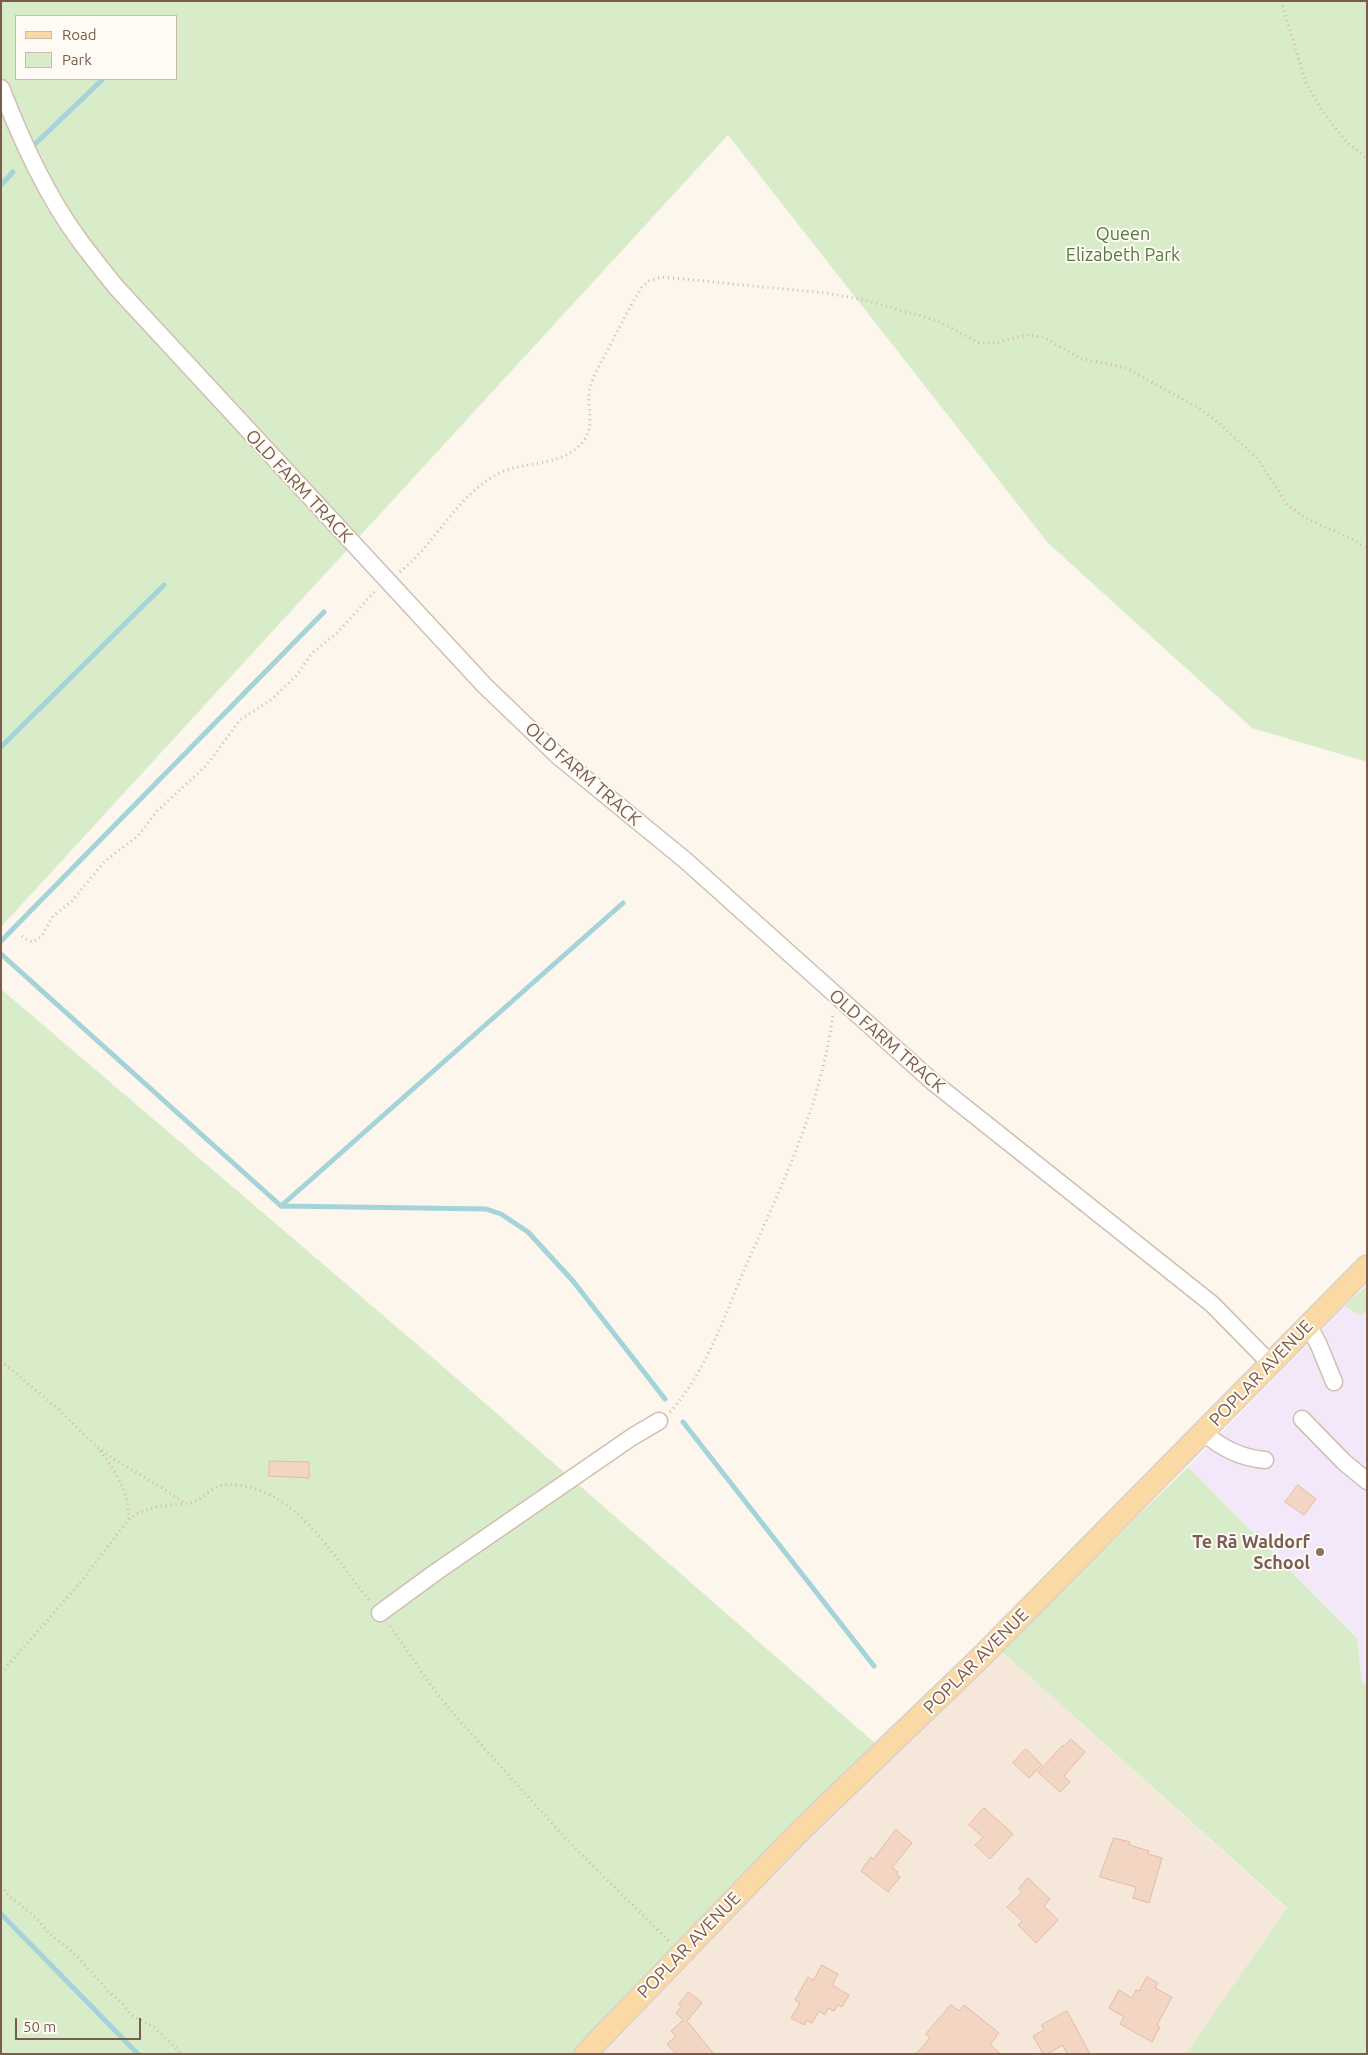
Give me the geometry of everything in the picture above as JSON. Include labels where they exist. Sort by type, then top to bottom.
[{"type":"main road","name":"POPLAR AVENUE","points":[[584,2054],[846,1785],[980,1658],[1367,1266]]},
{"type":"street","name":"OLD FARM TRACK","points":[[1,88],[37,170],[80,240],[116,287],[485,686],[558,756],[686,860],[835,996],[933,1082],[1212,1304],[1270,1363]]},
{"type":"street","points":[[1308,1325],[1318,1343],[1334,1382]]},
{"type":"street","points":[[1302,1419],[1344,1462],[1367,1481]]},
{"type":"street","points":[[380,1613],[608,1453],[659,1421]]},
{"type":"street","points":[[1203,1432],[1226,1449],[1251,1459],[1265,1460]]},
{"type":"path","points":[[1281,1],[1306,84],[1321,109],[1337,130],[1346,141],[1367,159]]},
{"type":"path","points":[[22,936],[33,942],[42,936],[53,916],[72,901],[105,862],[138,836],[157,810],[206,766],[240,720],[272,699],[298,674],[312,653],[337,633],[374,593],[412,562],[458,507],[481,485],[513,468],[566,457],[582,442],[589,430],[589,399],[596,371],[642,287],[649,281],[662,277],[825,293],[865,300],[938,321],[978,343],[995,343],[1025,336],[1043,337],[1082,359],[1124,367],[1199,408],[1220,424],[1257,458],[1287,504],[1294,510],[1306,518],[1367,548]]},
{"type":"path","points":[[659,1421],[682,1398],[709,1353],[781,1187],[799,1142],[821,1073],[832,1025],[835,996]]},
{"type":"path","points":[[1,1361],[57,1408],[97,1447],[185,1503]]},
{"type":"path","points":[[97,1447],[112,1468],[127,1498],[130,1510],[128,1520]]},
{"type":"path","points":[[1,1673],[80,1583],[128,1520],[138,1512],[153,1507],[191,1503],[213,1488],[221,1486],[252,1488],[274,1497],[302,1517],[333,1552],[393,1629],[437,1694],[460,1721],[567,1840],[682,1952]]},
{"type":"path","points":[[1,1886],[10,1897],[77,1956],[108,1991],[124,2004],[131,2015],[154,2027],[182,2054]]},
{"type":"shaded area","name":"Te Rā Waldorf School","points":[[1345,1306],[1360,1316],[1367,1311],[1367,1686],[1362,1682],[1357,1637],[1188,1467]]},
{"type":"shaded area","points":[[1000,1650],[1287,1909],[1186,2054],[601,2054],[599,2052],[891,1757]]},
{"type":"green space","name":"Queen Elizabeth Park","points":[[1,1],[1367,1],[1367,762],[1252,728],[1048,543],[728,135],[1,927]]},
{"type":"green space","points":[[1,989],[440,1364],[891,1757],[597,2054],[1,2054]]},
{"type":"green space","points":[[1367,1285],[1367,1311],[1360,1316],[1345,1306]]},
{"type":"green space","points":[[1188,1467],[1357,1638],[1362,1682],[1367,1686],[1367,2054],[1186,2054],[1287,1908],[1000,1650]]},
{"type":"building","points":[[270,1461],[309,1462],[309,1478],[269,1476]]},
{"type":"building","points":[[1298,1485],[1316,1499],[1304,1515],[1285,1502]]},
{"type":"building","points":[[1071,1739],[1085,1752],[1064,1776],[1070,1782],[1060,1792],[1038,1772]]},
{"type":"building","points":[[1026,1749],[1042,1765],[1029,1778],[1013,1763]]},
{"type":"building","points":[[984,1808],[1013,1834],[990,1859],[975,1845],[983,1837],[969,1825]]},
{"type":"building","points":[[896,1830],[912,1843],[892,1868],[898,1872],[896,1874],[900,1877],[888,1892],[861,1871]]},
{"type":"building","points":[[1114,1838],[1130,1842],[1129,1845],[1149,1851],[1148,1854],[1162,1858],[1149,1903],[1133,1898],[1136,1887],[1100,1877]]},
{"type":"building","points":[[1028,1878],[1050,1899],[1044,1906],[1058,1920],[1036,1943],[1018,1925],[1022,1921],[1007,1907],[1022,1892],[1019,1889]]},
{"type":"building","points":[[822,1965],[838,1974],[832,1985],[849,1995],[842,2007],[838,2005],[834,2011],[828,2008],[825,2015],[819,2011],[812,2023],[807,2020],[804,2025],[791,2018],[800,2003],[795,2000],[808,1977],[813,1980]]},
{"type":"building","points":[[1147,1977],[1158,1983],[1155,1988],[1172,1997],[1157,2025],[1160,2027],[1152,2042],[1120,2024],[1124,2017],[1109,2008],[1119,1990],[1132,1998],[1136,1990],[1139,1991]]},
{"type":"building","points":[[689,1992],[702,2003],[687,2021],[714,2054],[676,2054],[667,2044],[676,2036],[671,2031],[683,2020],[676,2013],[682,2006],[679,2004]]},
{"type":"building","points":[[951,2005],[959,2011],[964,2005],[999,2033],[990,2045],[1001,2054],[916,2054],[930,2038],[926,2034]]},
{"type":"building","points":[[1067,2011],[1090,2054],[1067,2054],[1063,2045],[1047,2054],[1043,2054],[1033,2036],[1044,2030],[1042,2025]]},
{"type":"waterway","points":[[35,144],[102,80]]},
{"type":"waterway","points":[[1,185],[13,172]]},
{"type":"waterway","points":[[1,747],[164,585]]},
{"type":"waterway","points":[[1,941],[324,612]]},
{"type":"waterway","points":[[281,1206],[623,903]]},
{"type":"waterway","points":[[1,954],[281,1206],[486,1209],[501,1214],[528,1232],[573,1281],[665,1399]]},
{"type":"waterway","points":[[683,1422],[874,1666]]},
{"type":"waterway","points":[[1,1914],[138,2054]]},
{"type":"place","name":"Te Rā Waldorf School","points":[[1320,1552]]}]
